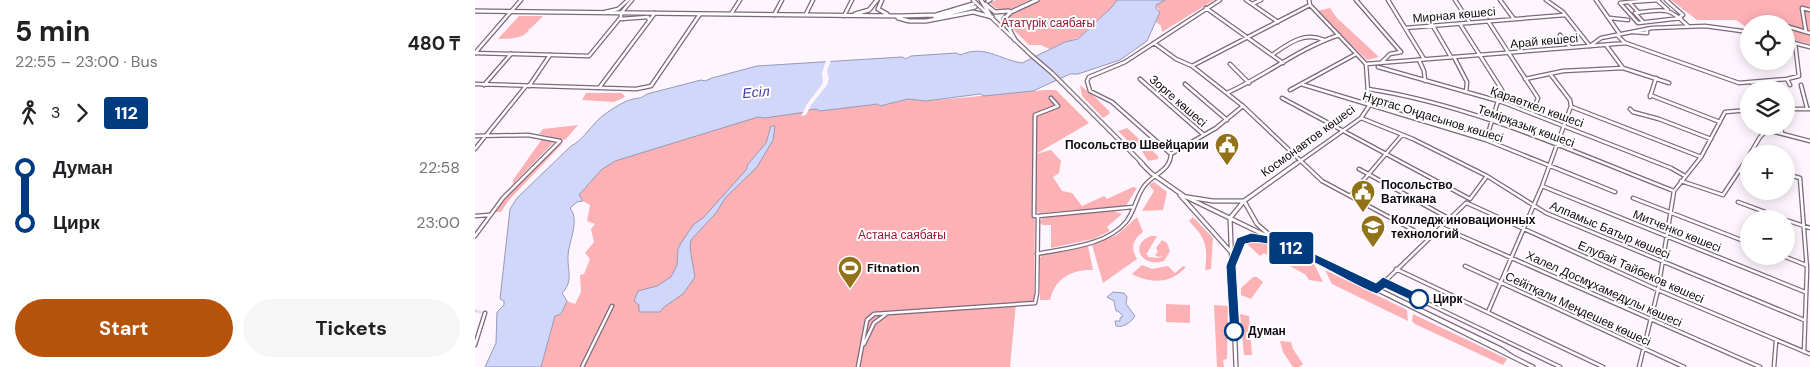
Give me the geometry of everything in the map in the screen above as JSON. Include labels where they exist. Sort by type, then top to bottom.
[{"type":"main road","points":[[475,53],[521,0]]},
{"type":"main road","points":[[602,12],[618,9],[630,0]]},
{"type":"main road","points":[[475,53],[592,54],[618,21],[630,0]]},
{"type":"main road","points":[[844,16],[869,12],[879,0]]},
{"type":"main road","points":[[879,0],[878,7],[880,12],[899,16]]},
{"type":"main road","points":[[981,0],[993,11],[1003,13],[1035,0]]},
{"type":"main road","points":[[1015,40],[1004,19],[1011,12],[1035,0]]},
{"type":"main road","points":[[475,11],[899,16],[936,15],[974,3]]},
{"type":"main road","points":[[893,16],[935,17],[974,3]]},
{"type":"main road","points":[[974,3],[991,16],[1031,54],[1156,176],[1184,196],[1533,367]]},
{"type":"main road","points":[[985,4],[991,16]]},
{"type":"main road","points":[[893,16],[909,21],[926,21],[977,12],[991,16]]},
{"type":"main road","name":"Арай көшесі","points":[[1366,64],[1590,46],[1601,38],[1617,33],[1647,29],[1719,26],[1740,30]]},
{"type":"main road","points":[[1795,43],[1810,47]]},
{"type":"main road","name":"Космонавтов көшесі","points":[[1231,218],[1235,210],[1244,201],[1361,118],[1369,106],[1366,64]]},
{"type":"main road","points":[[1172,188],[1193,208],[1230,251]]},
{"type":"main road","points":[[1184,196],[1213,201],[1244,201],[1257,224],[1276,240]]},
{"type":"main road","points":[[1231,218],[1230,251],[1236,367]]},
{"type":"main road","points":[[1231,266],[1241,241],[1251,238],[1276,240]]},
{"type":"street","points":[[731,14],[740,0]]},
{"type":"street","points":[[774,14],[782,0]]},
{"type":"street","points":[[806,15],[813,0]]},
{"type":"street","points":[[844,16],[853,0]]},
{"type":"street","points":[[1171,154],[1112,102],[1090,91],[1087,81],[1093,74],[1125,62],[1220,0]]},
{"type":"street","points":[[1246,0],[1278,22]]},
{"type":"street","points":[[1252,4],[1261,0]]},
{"type":"street","points":[[1309,0],[1310,5],[1366,64]]},
{"type":"street","points":[[1356,0],[1401,52],[1390,54],[1381,63]]},
{"type":"street","points":[[1388,0],[1424,59]]},
{"type":"street","points":[[1455,0],[1469,23]]},
{"type":"street","points":[[1500,0],[1514,19]]},
{"type":"street","points":[[1546,0],[1565,15],[1590,46],[1626,43],[1740,83]]},
{"type":"street","points":[[1596,0],[1617,33],[1626,43]]},
{"type":"street","points":[[1667,10],[1658,0],[1620,3],[1636,22],[1680,17]]},
{"type":"street","points":[[1666,0],[1679,10],[1683,15],[1680,17]]},
{"type":"street","points":[[1629,2],[1639,12]]},
{"type":"street","points":[[1192,66],[1310,5]]},
{"type":"street","points":[[1206,8],[1283,63]]},
{"type":"street","points":[[1806,32],[1802,8],[1810,10]]},
{"type":"street","points":[[1629,14],[1667,10],[1680,17],[1688,26]]},
{"type":"street","points":[[1673,12],[1679,10]]},
{"type":"street","points":[[599,88],[655,13]]},
{"type":"street","points":[[1635,13],[1643,22]]},
{"type":"street","points":[[475,84],[636,89],[651,86],[700,14]]},
{"type":"street","name":"Мирная көшесі","points":[[1405,28],[1565,15]]},
{"type":"street","points":[[618,21],[624,17],[649,19]]},
{"type":"street","points":[[1609,18],[1627,20]]},
{"type":"street","points":[[1488,21],[1538,98],[1532,113]]},
{"type":"street","points":[[1460,24],[1502,90],[1502,102]]},
{"type":"street","points":[[1433,26],[1467,82],[1466,92]]},
{"type":"street","points":[[1795,29],[1810,33]]},
{"type":"street","points":[[1272,54],[1306,35],[1319,37],[1324,40]]},
{"type":"street","points":[[1227,93],[1249,83],[1324,40],[1339,35]]},
{"type":"street","points":[[1560,35],[1570,47]]},
{"type":"street","points":[[1154,43],[1177,60],[1192,66],[1243,106],[1322,181],[1428,238]]},
{"type":"street","points":[[1778,80],[1795,78],[1800,73],[1795,43]]},
{"type":"street","points":[[1606,45],[1623,68]]},
{"type":"street","points":[[484,85],[511,54]]},
{"type":"street","points":[[1290,90],[1356,54]]},
{"type":"street","points":[[475,149],[550,55]]},
{"type":"street","points":[[1419,60],[1424,71],[1425,81]]},
{"type":"street","points":[[1229,64],[1249,83]]},
{"type":"street","name":"Қараөткел көшесі","points":[[1378,67],[1502,102],[1671,168],[1685,176]]},
{"type":"street","points":[[1525,79],[1560,74],[1563,71],[1623,68],[1660,78],[1669,83]]},
{"type":"street","points":[[1488,312],[1502,284],[1522,229],[1542,186],[1571,106],[1570,100],[1551,75]]},
{"type":"street","points":[[1655,78],[1650,96],[1720,122]]},
{"type":"street","name":"Зорге көшесі","points":[[1140,79],[1204,135]]},
{"type":"street","points":[[1185,84],[1227,120]]},
{"type":"street","name":"Нұртас Оңдасынов көшесі","points":[[1301,84],[1486,141],[1615,192]]},
{"type":"street","points":[[1795,109],[1808,109],[1801,85]]},
{"type":"street","name":"Темірқазық көшесі","points":[[1368,89],[1395,92],[1493,121],[1674,191]]},
{"type":"street","points":[[1051,98],[1058,106],[1035,116],[1034,216],[1133,207]]},
{"type":"street","points":[[1282,98],[1470,199]]},
{"type":"street","points":[[1486,141],[1497,101]]},
{"type":"street","points":[[1037,254],[1104,238],[1117,231],[1126,222],[1145,184],[1168,166],[1171,154],[1227,120],[1243,106]]},
{"type":"street","points":[[1571,106],[1701,157]]},
{"type":"street","points":[[1630,109],[1633,112],[1659,119],[1711,139]]},
{"type":"street","points":[[1639,367],[1658,290],[1672,213],[1674,191],[1701,157],[1727,111],[1740,110]]},
{"type":"street","name":"Алпамыс Батыр көшесі","points":[[1361,118],[1403,135],[1487,176],[1546,213],[1804,320]]},
{"type":"street","points":[[475,136],[528,135],[560,141],[517,182],[489,215],[475,236]]},
{"type":"street","points":[[1349,196],[1370,175],[1403,135]]},
{"type":"street","points":[[1788,135],[1810,142]]},
{"type":"street","points":[[1359,168],[1450,219]]},
{"type":"street","points":[[1681,180],[1721,196],[1740,172]]},
{"type":"street","points":[[1377,289],[1428,238],[1467,203],[1487,176]]},
{"type":"street","points":[[1795,177],[1800,178],[1804,226],[1806,265],[1805,352]]},
{"type":"street","name":"Митченко көшесі","points":[[1542,186],[1805,292]]},
{"type":"street","points":[[1633,198],[1740,239]]},
{"type":"street","points":[[1738,202],[1760,210]]},
{"type":"street","name":"Елубай Тайбеков көшесі","points":[[1467,203],[1658,290],[1810,354]]},
{"type":"street","points":[[475,216],[489,215]]},
{"type":"street","points":[[858,367],[869,317],[874,314],[1032,304],[1037,299],[1038,216]]},
{"type":"street","points":[[1795,223],[1810,228]]},
{"type":"street","name":"Халел Досмұхамедұлы көшесі","points":[[1441,227],[1760,367]]},
{"type":"street","points":[[1795,261],[1806,265]]},
{"type":"street","name":"Сейітқали Меңдешев көшесі","points":[[1465,266],[1684,367]]},
{"type":"street","points":[[1396,269],[1603,367]]},
{"type":"street","points":[[1383,282],[1560,367]]},
{"type":"street","points":[[582,367],[612,306]]},
{"type":"street","points":[[475,345],[485,313]]},
{"type":"street","points":[[862,348],[877,320],[890,314]]},
{"type":"street","points":[[1774,367],[1777,340]]},
{"type":"green space","points":[[996,0],[1030,0],[1014,8],[1004,10],[990,3]]},
{"type":"green space","name":"Ататүрік саябағы","points":[[1039,0],[1117,0],[1080,37],[1049,49],[1041,45],[1029,45],[1007,23],[1005,17]]},
{"type":"green space","points":[[1165,0],[1214,0],[1162,32],[1161,26],[1156,22],[1160,12],[1156,6]]},
{"type":"green space","points":[[1671,0],[1810,0],[1810,44],[1795,40],[1795,15],[1740,15],[1740,23],[1736,20],[1697,20]]},
{"type":"green space","points":[[1330,8],[1337,18],[1379,57],[1367,60],[1317,11]]},
{"type":"green space","points":[[519,16],[543,16],[523,35],[515,38],[498,39]]},
{"type":"green space","points":[[1080,85],[1110,112],[1109,114],[1103,118],[1082,96]]},
{"type":"green space","name":"Астана саябағы","points":[[1056,90],[1089,123],[1036,154],[1051,150],[1061,161],[1059,173],[1053,177],[1062,191],[1072,193],[1082,206],[1104,196],[1107,199],[1133,187],[1137,188],[1126,206],[1040,213],[1035,211],[1034,299],[1032,301],[1016,303],[1010,367],[541,367],[555,316],[561,314],[567,301],[575,304],[581,292],[580,275],[584,274],[590,259],[585,253],[594,242],[591,229],[595,224],[587,221],[590,205],[583,201],[579,195],[601,170],[614,161],[756,117],[765,118],[816,109],[820,111],[878,104],[881,106],[908,99],[926,101]]},
{"type":"green space","points":[[586,93],[622,93],[625,97],[614,102],[582,100]]},
{"type":"green space","points":[[578,125],[565,140],[539,134],[543,129]]},
{"type":"green space","points":[[1127,128],[1158,156],[1158,159],[1148,161],[1139,146],[1130,143],[1118,131]]},
{"type":"green space","points":[[542,139],[555,141],[513,184],[513,180]]},
{"type":"green space","points":[[561,142],[562,144],[509,200],[501,212],[494,212],[515,187]]},
{"type":"green space","points":[[1154,182],[1167,192],[1163,210],[1142,211],[1154,191],[1149,185]]},
{"type":"green space","points":[[1114,211],[1122,214],[1107,227],[1110,231],[1093,239],[1051,248],[1051,225],[1042,225],[1040,222],[1043,217]]},
{"type":"green space","points":[[1137,217],[1143,232],[1135,241],[1133,247],[1137,259],[1103,283],[1092,245],[1117,235]]},
{"type":"green space","points":[[1193,217],[1213,238],[1211,269],[1205,270],[1206,249],[1199,233],[1189,221]]},
{"type":"green space","points":[[1151,236],[1157,236],[1146,255],[1159,258],[1164,256],[1158,257],[1155,255],[1158,252],[1156,248],[1162,240],[1167,243],[1170,251],[1164,261],[1149,261],[1144,259],[1141,254],[1139,250],[1140,245]]},
{"type":"green space","points":[[1256,240],[1300,257],[1287,265],[1264,253],[1260,256],[1246,243]]},
{"type":"green space","points":[[1088,246],[1093,270],[1078,271],[1065,276],[1052,292],[1050,300],[1040,300],[1040,258],[1042,255]]},
{"type":"green space","points":[[1302,259],[1314,264],[1323,282],[1309,280],[1306,275],[1290,266]]},
{"type":"green space","points":[[1142,265],[1152,269],[1168,266],[1175,273],[1183,266],[1186,267],[1174,277],[1153,281],[1132,274]]},
{"type":"green space","points":[[1325,270],[1407,310],[1408,321],[1332,284]]},
{"type":"green space","points":[[1253,277],[1257,277],[1263,282],[1251,299],[1241,295],[1241,288]]},
{"type":"green space","points":[[1166,304],[1190,305],[1190,323],[1166,322]]},
{"type":"green space","points":[[1214,305],[1228,306],[1227,359],[1223,360],[1224,367],[1217,367]]},
{"type":"green space","points":[[1240,314],[1249,316],[1252,355],[1244,355]]},
{"type":"green space","points":[[1413,314],[1507,359],[1503,365],[1415,324],[1412,321]]},
{"type":"green space","points":[[1280,341],[1291,342],[1293,349],[1303,364],[1299,367],[1293,367],[1283,352]]},
{"type":"water","name":"Есіл","points":[[1117,0],[1165,0],[1156,5],[1156,9],[1160,12],[1147,41],[1120,60],[1078,74],[1070,74],[1033,91],[984,96],[980,94],[926,101],[908,99],[880,106],[878,104],[820,111],[816,109],[765,118],[758,117],[615,161],[601,170],[579,195],[583,201],[577,202],[570,208],[573,213],[574,226],[568,253],[569,281],[562,293],[567,301],[561,314],[555,316],[541,367],[485,367],[496,343],[497,312],[504,305],[504,301],[500,299],[510,209],[517,198],[571,146],[580,140],[600,118],[618,105],[647,94],[701,80],[705,81],[757,66],[902,57],[906,59],[911,56],[956,53],[961,55],[977,51],[1022,63],[1065,42],[1078,39]]},
{"type":"water","points":[[771,126],[775,126],[773,140],[757,167],[725,198],[716,213],[691,240],[690,248],[695,277],[683,294],[660,312],[639,312],[639,305],[634,301],[638,291],[657,286],[671,277],[677,265],[678,249],[694,224],[703,218],[746,170],[748,164],[766,143]]},
{"type":"water","points":[[1113,292],[1124,293],[1127,297],[1126,304],[1135,316],[1124,326],[1116,326],[1115,321],[1120,321],[1120,318],[1123,316],[1116,311],[1114,301],[1107,297]]},
{"type":"pier","points":[[831,60],[827,71],[829,78],[827,85],[811,105],[806,115],[801,116],[807,104],[823,83],[822,73],[826,61]]},
{"type":"tunnel","points":[[475,311],[485,313]]},
{"type":"bus line","name":"112","points":[[1234,331],[1231,266],[1241,241],[1251,238],[1278,241],[1377,289],[1383,282],[1419,299]]},
{"type":"place","name":"Посольство Швейцарии","points":[[1227,166]]},
{"type":"place","name":"Посольство Ватикана","points":[[1363,213]]},
{"type":"place","name":"Колледж иновационных технологий","points":[[1373,248]]},
{"type":"place","name":"Fitnation","points":[[850,289]]},
{"type":"place","name":"Цирк","points":[[1419,299]]},
{"type":"place","name":"Думан","points":[[1234,331]]}]
